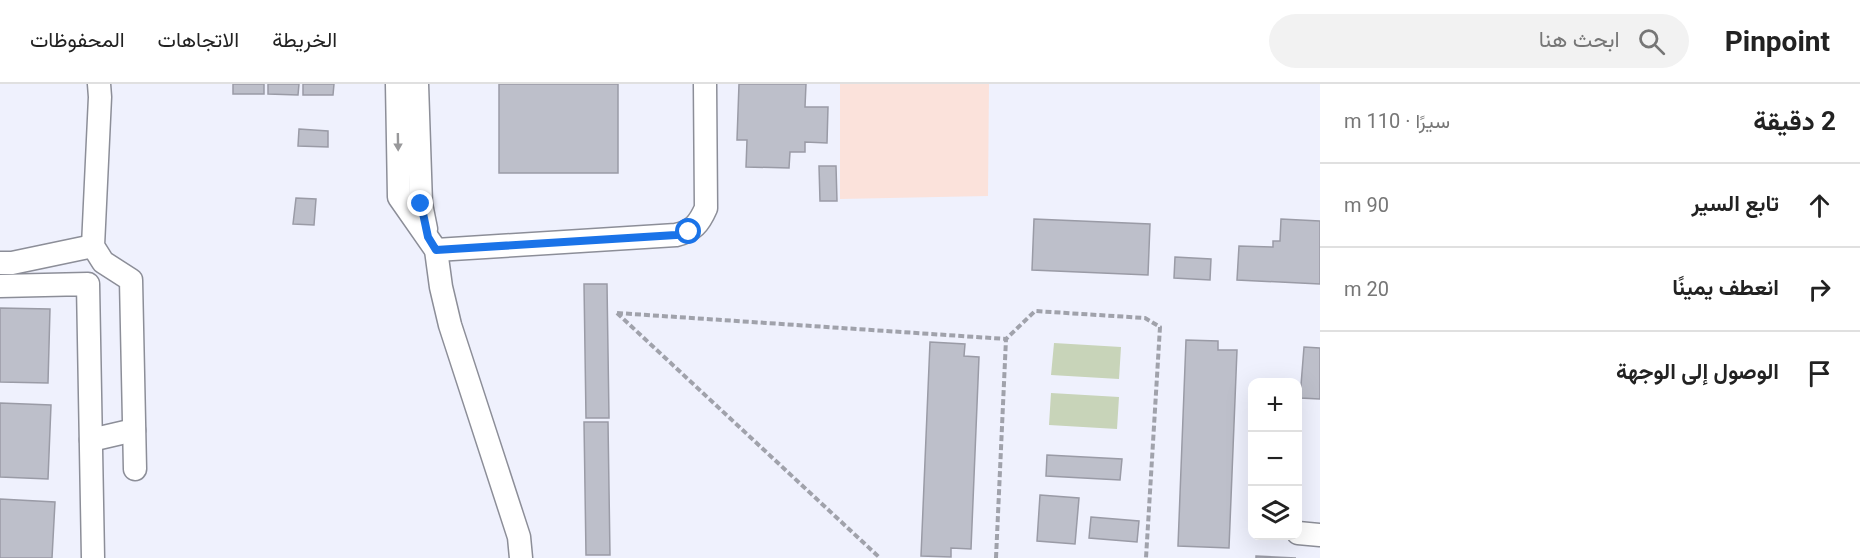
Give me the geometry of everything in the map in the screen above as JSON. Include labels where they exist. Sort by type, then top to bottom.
[{"type":"street","points":[[99,84],[93,246],[103,262],[131,280],[135,469]]},
{"type":"street","points":[[397,84],[399,197],[432,243]]},
{"type":"street","points":[[417,84],[421,204],[450,325],[519,537],[520,558]]},
{"type":"street","points":[[432,243],[676,235],[689,232],[700,223],[706,208],[705,84]]},
{"type":"street","points":[[0,263],[12,263],[93,246]]},
{"type":"street","points":[[0,286],[88,284],[93,558]]},
{"type":"street","points":[[91,440],[134,430]]},
{"type":"street","points":[[1302,533],[1320,535]]},
{"type":"path","points":[[996,558],[1006,339],[1035,311],[1145,318],[1160,327],[1146,558]]},
{"type":"path","points":[[880,558],[617,313],[1006,339]]},
{"type":"shaded area","points":[[840,84],[989,84],[988,196],[840,199]]},
{"type":"green space","points":[[1054,343],[1121,347],[1119,379],[1051,375]]},
{"type":"green space","points":[[1051,393],[1119,397],[1117,429],[1049,425]]},
{"type":"building","points":[[233,84],[264,84],[264,94],[233,94]]},
{"type":"building","points":[[268,84],[299,84],[298,95],[268,94]]},
{"type":"building","points":[[303,84],[334,84],[333,95],[303,95]]},
{"type":"building","points":[[499,84],[618,84],[618,173],[499,173]]},
{"type":"building","points":[[739,84],[806,84],[805,107],[828,107],[827,143],[805,142],[805,152],[790,152],[789,168],[746,167],[747,140],[737,140]]},
{"type":"building","points":[[299,129],[328,131],[328,147],[298,146]]},
{"type":"building","points":[[819,166],[836,166],[837,201],[820,201]]},
{"type":"building","points":[[296,198],[316,199],[314,225],[293,224]]},
{"type":"building","points":[[1034,219],[1150,224],[1148,275],[1032,270]]},
{"type":"building","points":[[1281,219],[1320,221],[1320,284],[1237,280],[1239,246],[1273,247],[1273,241],[1280,241]]},
{"type":"building","points":[[1175,257],[1211,259],[1210,280],[1174,278]]},
{"type":"building","points":[[584,284],[607,284],[609,418],[586,418]]},
{"type":"building","points":[[0,308],[50,309],[48,383],[0,382]]},
{"type":"building","points":[[1186,340],[1218,341],[1218,350],[1237,350],[1229,548],[1178,546]]},
{"type":"building","points":[[930,342],[965,344],[964,356],[979,357],[971,549],[951,548],[951,557],[921,556]]},
{"type":"building","points":[[1304,347],[1320,348],[1320,399],[1302,398]]},
{"type":"building","points":[[0,403],[51,405],[48,479],[0,477]]},
{"type":"building","points":[[584,422],[608,422],[610,555],[586,555]]},
{"type":"building","points":[[1047,455],[1122,459],[1120,480],[1046,476]]},
{"type":"building","points":[[1040,495],[1079,498],[1075,544],[1037,541]]},
{"type":"building","points":[[0,499],[55,502],[52,558],[0,558]]},
{"type":"building","points":[[1091,517],[1139,521],[1137,542],[1089,538]]},
{"type":"building","points":[[1256,556],[1296,558],[1256,558]]},
{"type":"route","points":[[421,204],[428,237],[436,250],[676,235],[689,232]]}]
